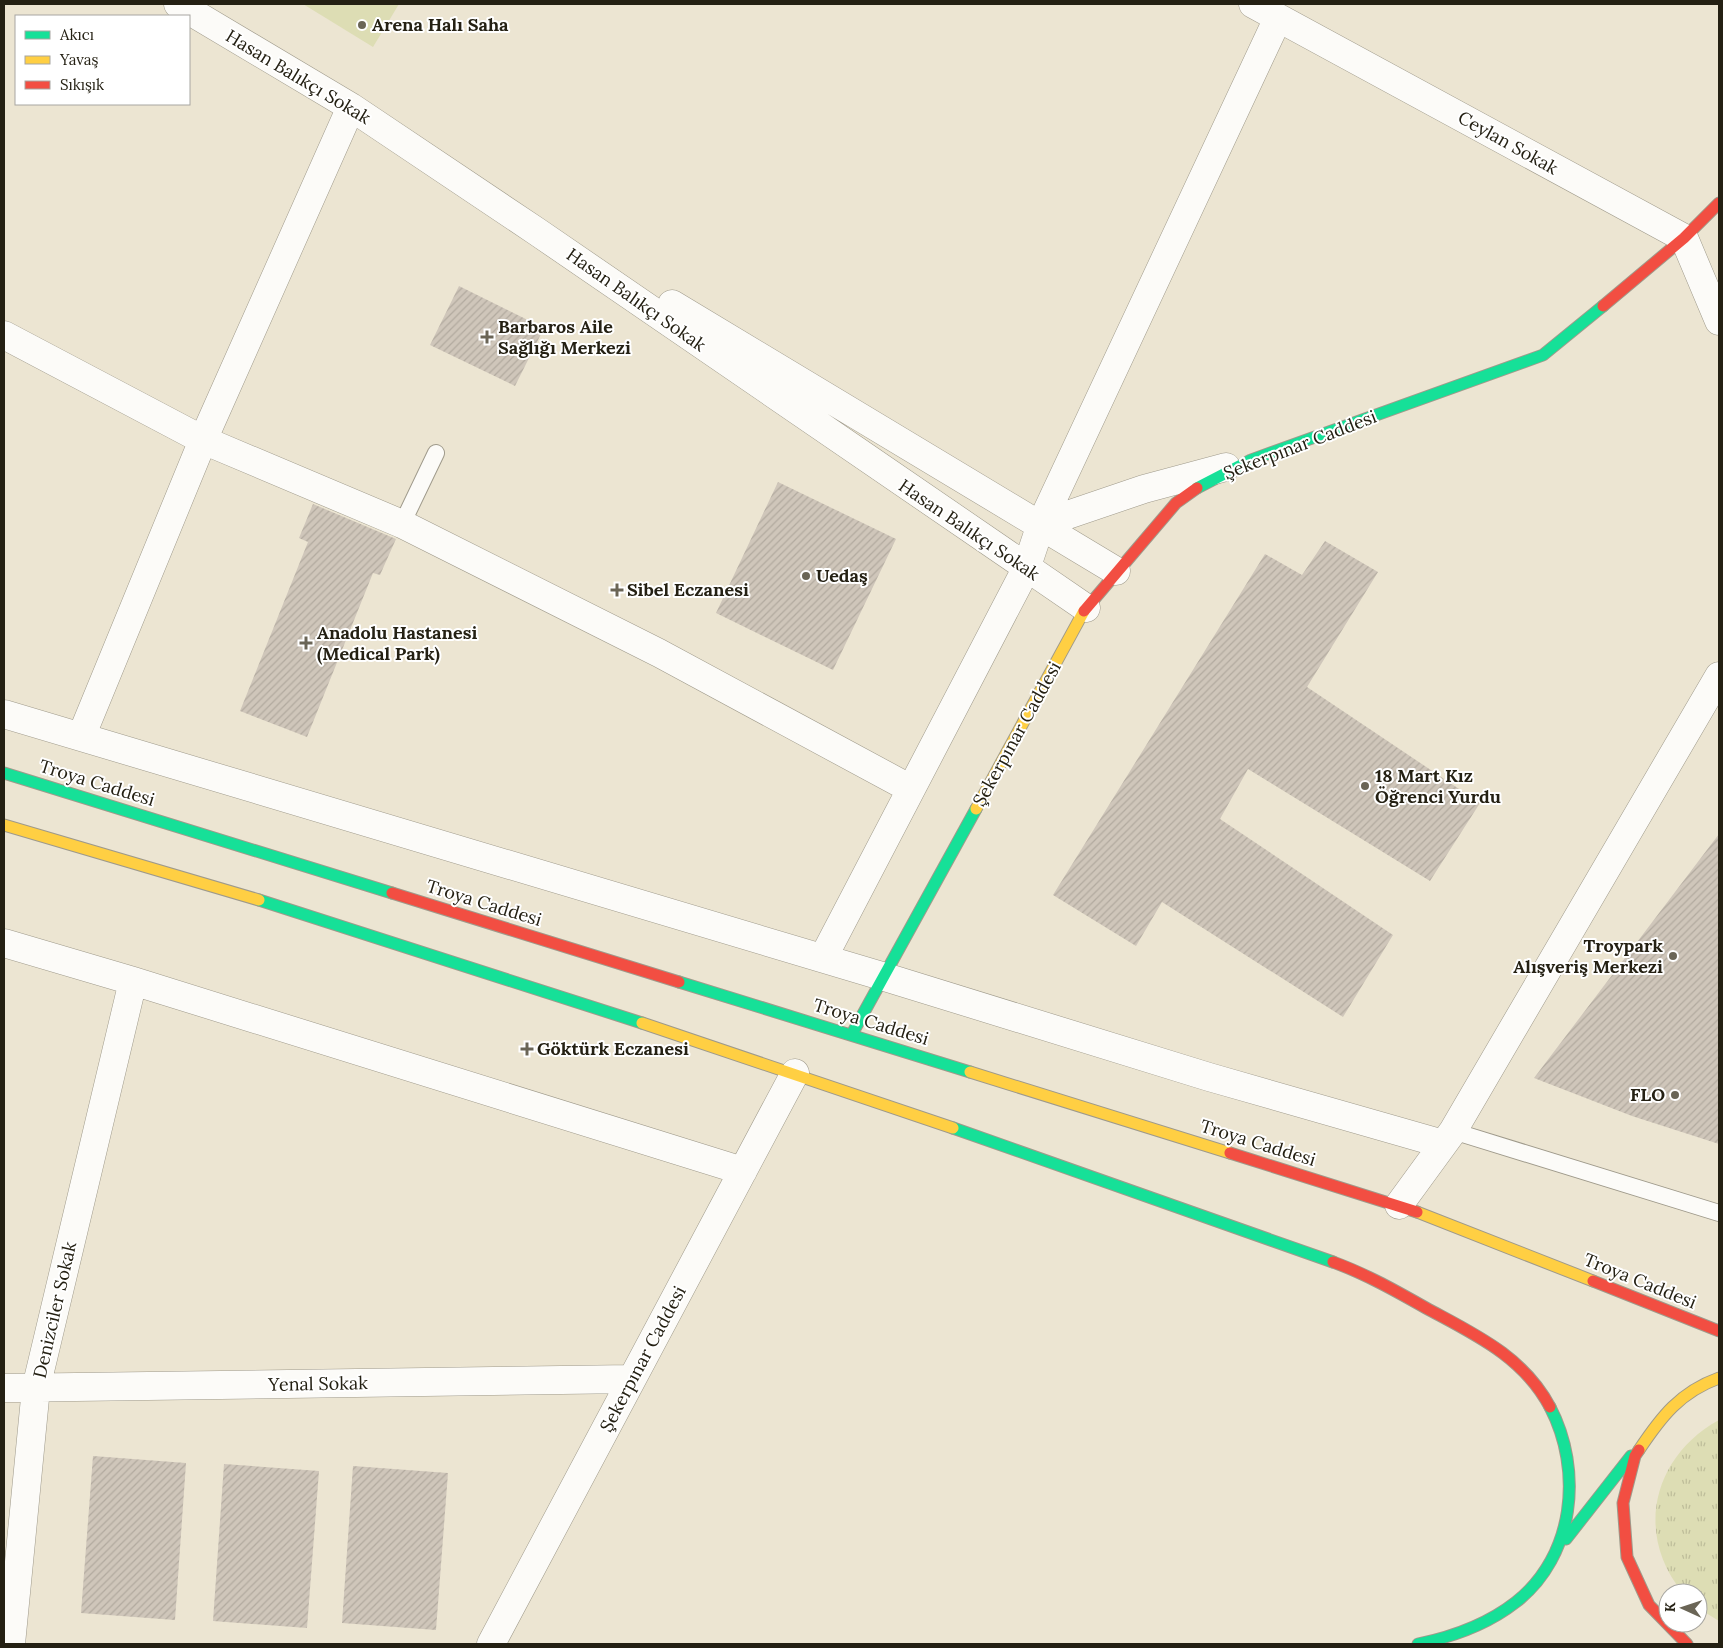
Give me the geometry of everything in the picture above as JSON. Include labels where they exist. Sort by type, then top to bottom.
[{"type":"main road","name":"Şekerpınar Caddesi","points":[[852,1034],[1086,608],[1176,503],[1201,486],[1252,460],[1543,355],[1684,238],[1719,203]]},
{"type":"main road","name":"Troya Caddesi","points":[[4,773],[852,1034],[1399,1205],[1719,1331]]},
{"type":"main road","points":[[4,825],[285,908],[795,1073],[1299,1248],[1362,1274],[1486,1340],[1524,1371],[1554,1410],[1580,1463]]},
{"type":"main road","points":[[1418,1644],[1482,1624],[1526,1594],[1557,1550],[1660,1420],[1700,1385],[1719,1378]]},
{"type":"main road","points":[[1554,1410],[1570,1455],[1571,1504],[1557,1550]]},
{"type":"main road","points":[[1627,1557],[1623,1503],[1636,1456],[1660,1420]]},
{"type":"main road","points":[[1615,1532],[1649,1605],[1687,1644]]},
{"type":"street","name":"Hasan Balıkçı Sokak","points":[[178,4],[351,107],[536,231],[1026,569],[1086,608]]},
{"type":"street","name":"Ceylan Sokak","points":[[1253,4],[1684,238]]},
{"type":"street","points":[[823,958],[1026,569],[1041,524],[1278,18]]},
{"type":"street","points":[[80,737],[203,440],[351,107]]},
{"type":"street","points":[[536,231],[625,276],[1041,524],[1116,571]]},
{"type":"street","points":[[1684,238],[1719,321]]},
{"type":"street","points":[[4,335],[203,440],[402,524],[659,653],[911,789]]},
{"type":"street","points":[[1041,524],[1144,489],[1252,460]]},
{"type":"street","points":[[1399,1205],[1448,1138],[1719,676]]},
{"type":"street","points":[[4,714],[823,958],[1209,1077],[1448,1138]]},
{"type":"street","points":[[4,943],[133,981],[743,1172]]},
{"type":"street","name":"Denizciler Sokak","points":[[11,1644],[36,1388],[133,981]]},
{"type":"street","name":"Şekerpınar Caddesi","points":[[490,1644],[795,1073]]},
{"type":"street","name":"Yenal Sokak","points":[[4,1388],[632,1379]]},
{"type":"lane","points":[[402,524],[436,453]]},
{"type":"lane","points":[[1448,1138],[1719,1213]]},
{"type":"green space","name":"Arena Halı Saha","points":[[303,4],[399,4],[373,47]]},
{"type":"green space","points":[[1719,1420],[1719,1621],[1708,1614],[1708,1583],[1676,1583],[1668,1570],[1659,1546],[1655,1522],[1658,1498],[1666,1475],[1679,1454],[1696,1435]]},
{"type":"building","name":"Barbaros Aile Sağlığı Merkezi","points":[[459,286],[544,328],[515,386],[430,345]]},
{"type":"building","name":"Uedaş","points":[[778,482],[896,539],[833,670],[716,613]]},
{"type":"building","name":"Anadolu Hastanesi (Medical Park)","points":[[313,504],[396,539],[380,575],[373,573],[307,737],[240,711],[308,542],[299,538]]},
{"type":"building","name":"18 Mart Kız Öğrenci Yurdu","points":[[1325,541],[1378,572],[1307,687],[1480,803],[1430,881],[1248,769],[1220,819],[1393,935],[1343,1017],[1162,902],[1136,946],[1053,895],[1265,554],[1302,575]]},
{"type":"building","name":"Troypark Alışveriş Merkezi","points":[[1719,834],[1719,1144],[1632,1116],[1534,1078]]},
{"type":"building","points":[[93,1456],[186,1463],[175,1620],[81,1613]]},
{"type":"building","points":[[224,1464],[319,1471],[307,1628],[213,1621]]},
{"type":"building","points":[[353,1466],[448,1473],[436,1630],[342,1623]]},
{"type":"traffic: fast","points":[[1197,488],[1251,460],[1543,355],[1603,306]]},
{"type":"traffic: fast","points":[[4,773],[392,893]]},
{"type":"traffic: fast","points":[[852,1034],[976,809]]},
{"type":"traffic: fast","points":[[259,900],[642,1023]]},
{"type":"traffic: fast","points":[[679,982],[970,1072]]},
{"type":"traffic: fast","points":[[953,1128],[1333,1262]]},
{"type":"traffic: fast","points":[[1418,1644],[1444,1638],[1494,1617],[1516,1602],[1536,1583],[1551,1561],[1561,1537],[1568,1511],[1569,1484],[1567,1458],[1560,1432],[1550,1407]]},
{"type":"traffic: fast","points":[[1566,1539],[1631,1456]]},
{"type":"traffic: slow","points":[[976,809],[1084,611]]},
{"type":"traffic: slow","points":[[4,825],[259,900]]},
{"type":"traffic: slow","points":[[642,1023],[953,1128]]},
{"type":"traffic: slow","points":[[970,1072],[1230,1153]]},
{"type":"traffic: slow","points":[[1417,1212],[1593,1281]]},
{"type":"traffic: slow","points":[[1639,1450],[1664,1416],[1682,1398],[1719,1378]]},
{"type":"traffic: jam","points":[[1603,306],[1684,238],[1719,203]]},
{"type":"traffic: jam","points":[[1084,611],[1176,503],[1197,488]]},
{"type":"traffic: jam","points":[[392,893],[679,982]]},
{"type":"traffic: jam","points":[[1230,1153],[1417,1212]]},
{"type":"traffic: jam","points":[[1333,1262],[1392,1289],[1496,1348],[1526,1374],[1539,1389],[1550,1407]]},
{"type":"traffic: jam","points":[[1593,1281],[1719,1331]]},
{"type":"traffic: jam","points":[[1639,1450],[1635,1456],[1623,1503],[1627,1557],[1649,1605],[1687,1644]]},
{"type":"place","name":"Arena Halı Saha","points":[[362,25]]},
{"type":"place","name":"Barbaros Aile Sağlığı Merkezi","points":[[487,337]]},
{"type":"place","name":"Uedaş","points":[[806,576]]},
{"type":"place","name":"Sibel Eczanesi","points":[[617,590]]},
{"type":"place","name":"Anadolu Hastanesi (Medical Park)","points":[[306,643]]},
{"type":"place","name":"18 Mart Kız Öğrenci Yurdu","points":[[1365,786]]},
{"type":"place","name":"Troypark Alışveriş Merkezi","points":[[1673,956]]},
{"type":"place","name":"Göktürk Eczanesi","points":[[527,1049]]},
{"type":"place","name":"FLO","points":[[1675,1095]]}]
